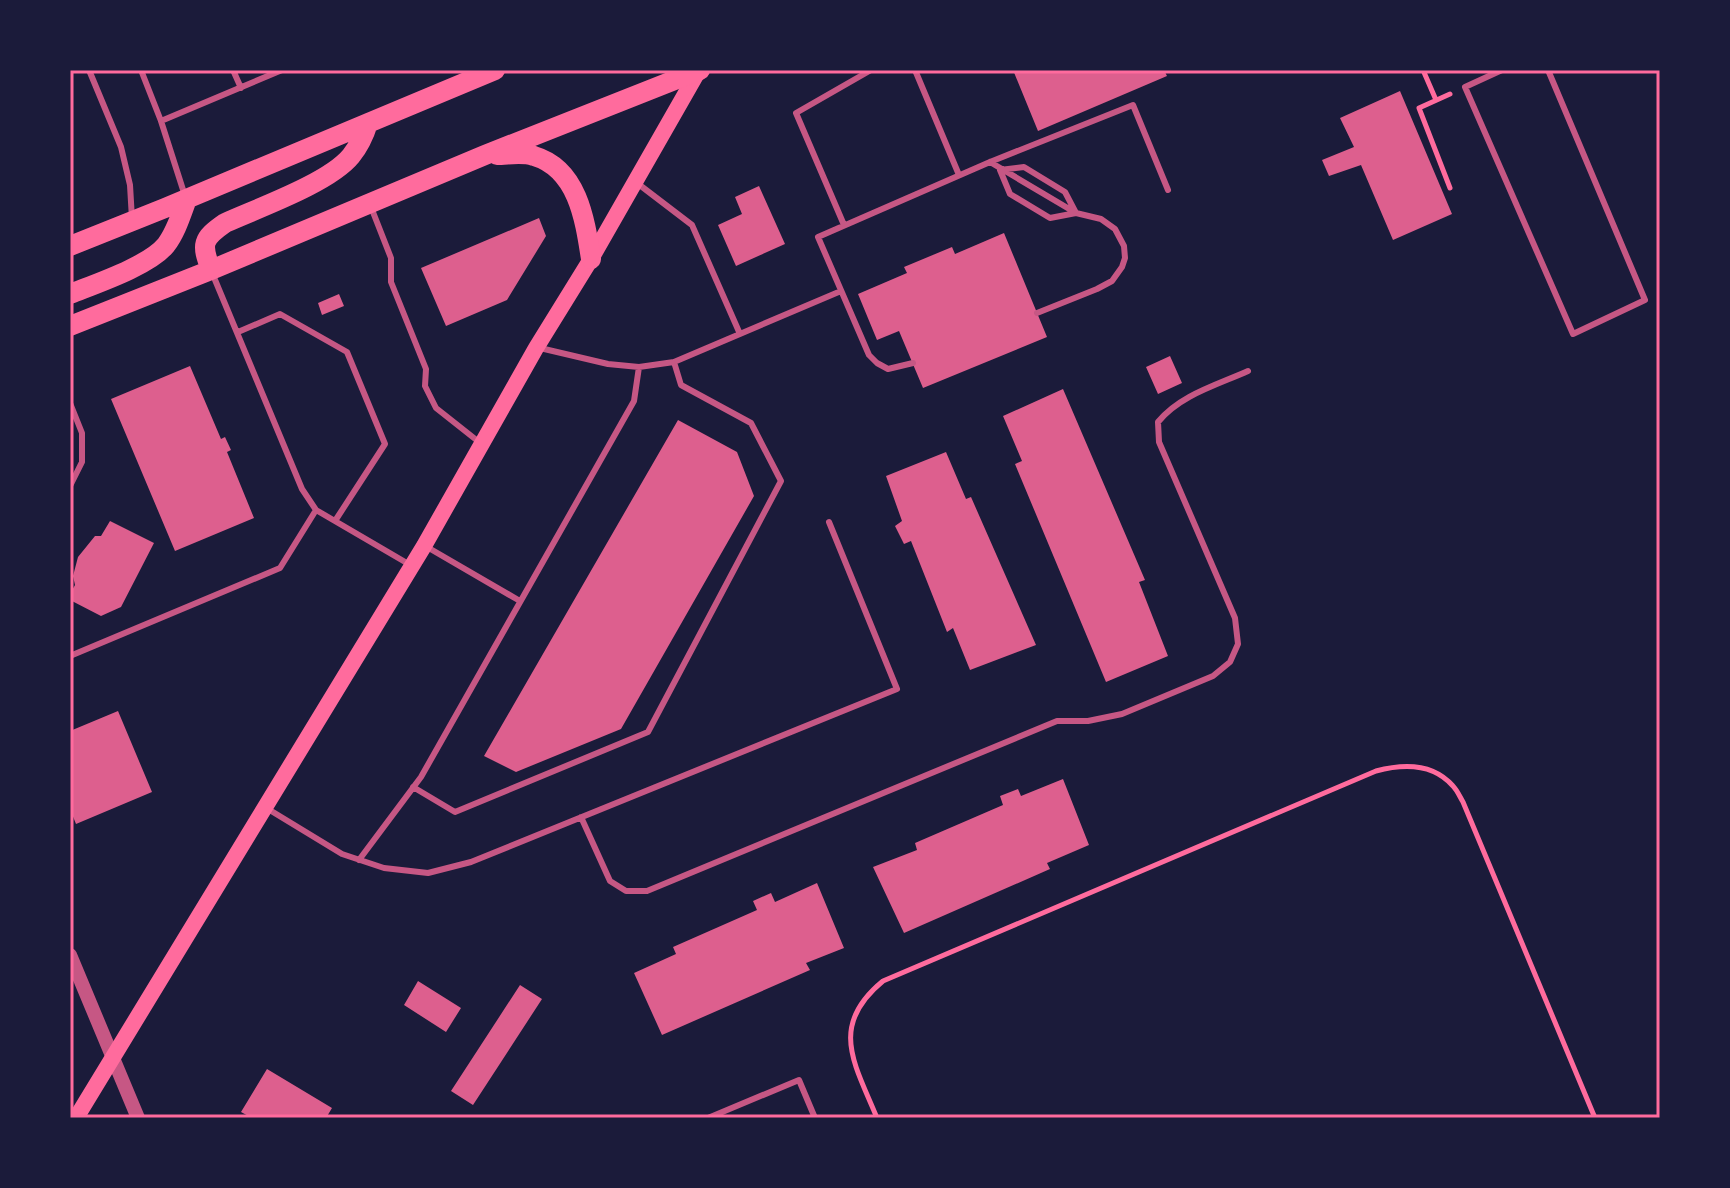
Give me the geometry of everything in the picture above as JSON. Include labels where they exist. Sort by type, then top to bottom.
[{"type":"main road","points":[[70,246],[495,70]]},
{"type":"main road","points":[[70,326],[699,70]]},
{"type":"main road","points":[[76,1118],[424,546],[699,70]]},
{"type":"main road","points":[[211,270],[204,245],[210,233],[225,223],[326,178],[350,159],[363,139],[368,123]]},
{"type":"main road","points":[[485,155],[532,155],[550,163],[565,177],[585,216],[591,259]]},
{"type":"main road","points":[[70,294],[151,258],[164,248],[180,220],[187,199]]},
{"type":"street","points":[[70,955],[138,1118]]},
{"type":"lane","points":[[89,70],[121,147],[130,185],[133,221]]},
{"type":"lane","points":[[141,70],[187,199]]},
{"type":"lane","points":[[233,70],[241,88]]},
{"type":"lane","points":[[161,121],[282,70]]},
{"type":"lane","points":[[844,225],[796,113],[871,70]]},
{"type":"lane","points":[[1502,70],[1465,87],[1573,334],[1645,300],[1548,70]]},
{"type":"lane","points":[[917,71],[959,175]]},
{"type":"lane","points":[[913,363],[888,369],[869,355],[818,237],[990,162],[1133,105],[1168,190]]},
{"type":"lane","points":[[990,162],[1076,213],[1101,219],[1115,229],[1124,246],[1122,267],[1112,281],[1037,313]]},
{"type":"lane","points":[[1000,170],[1024,167],[1065,192],[1076,213]]},
{"type":"lane","points":[[1000,170],[1010,194],[1050,218],[1076,213]]},
{"type":"lane","points":[[635,182],[692,225],[740,334]]},
{"type":"lane","points":[[370,204],[391,258],[391,282],[426,369],[425,386],[436,408],[482,445]]},
{"type":"lane","points":[[211,270],[302,489],[316,510],[412,566]]},
{"type":"lane","points":[[536,348],[608,364],[639,367],[674,362],[841,291]]},
{"type":"lane","points":[[238,332],[280,314],[347,352],[385,444],[335,521]]},
{"type":"lane","points":[[413,787],[455,812],[648,732],[781,481],[751,423],[681,385],[674,362]]},
{"type":"lane","points":[[359,860],[421,777],[634,401],[639,367]]},
{"type":"lane","points":[[581,817],[610,881],[626,891],[647,891],[1057,721],[1088,721],[1122,714],[1213,676],[1230,662],[1238,644],[1235,618],[1159,442],[1158,422],[1168,409],[1248,371]]},
{"type":"lane","points":[[70,403],[82,433],[82,462],[70,486]]},
{"type":"lane","points":[[70,656],[280,568],[316,510]]},
{"type":"lane","points":[[265,807],[342,854],[384,868],[428,873],[471,862],[897,689],[829,522]]},
{"type":"lane","points":[[424,546],[520,601]]},
{"type":"lane","points":[[708,1118],[799,1080],[815,1118]]},
{"type":"path","points":[[1423,70],[1436,100]]},
{"type":"path","points":[[1450,188],[1419,108],[1465,87]]},
{"type":"path","points":[[877,1118],[856,1066],[850,1035],[854,1015],[867,994],[883,981],[1376,771],[1395,766],[1415,766],[1436,773],[1453,785],[1463,802],[1595,1118]]},
{"type":"building","points":[[1013,70],[1164,70],[1167,76],[1038,131]]},
{"type":"building","points":[[1400,91],[1452,214],[1393,240],[1361,165],[1329,176],[1322,160],[1354,147],[1340,118]]},
{"type":"building","points":[[759,186],[785,244],[736,266],[718,225],[742,214],[735,197]]},
{"type":"building","points":[[539,218],[546,236],[507,300],[446,326],[421,268]]},
{"type":"building","points":[[1004,233],[1047,337],[923,388],[899,331],[877,340],[858,294],[907,273],[904,267],[952,247],[955,254]]},
{"type":"building","points":[[339,294],[344,306],[322,315],[318,303]]},
{"type":"building","points":[[1170,356],[1182,383],[1158,394],[1146,367]]},
{"type":"building","points":[[190,366],[221,439],[225,437],[231,450],[227,452],[254,518],[175,551],[111,399]]},
{"type":"building","points":[[1063,389],[1145,580],[1139,582],[1168,656],[1106,682],[1015,464],[1022,461],[1003,416]]},
{"type":"building","points":[[678,420],[737,452],[754,496],[621,729],[516,772],[484,756]]},
{"type":"building","points":[[946,452],[966,499],[971,497],[1036,645],[970,670],[953,628],[947,632],[911,541],[904,544],[895,526],[902,521],[886,476]]},
{"type":"building","points":[[110,521],[154,543],[121,607],[101,616],[70,600],[70,594],[75,585],[73,576],[78,557],[95,536],[101,536]]},
{"type":"building","points":[[118,711],[152,792],[76,824],[70,809],[70,731]]},
{"type":"building","points":[[1063,779],[1089,845],[1047,863],[1050,869],[904,933],[873,867],[917,850],[915,843],[1003,805],[1000,796],[1018,789],[1021,796]]},
{"type":"building","points":[[817,883],[844,948],[806,963],[810,970],[662,1035],[634,973],[676,954],[673,947],[757,910],[753,901],[771,893],[775,902]]},
{"type":"building","points":[[418,981],[461,1008],[446,1032],[404,1005]]},
{"type":"building","points":[[520,985],[542,999],[473,1105],[451,1091]]},
{"type":"building","points":[[267,1069],[332,1108],[326,1118],[252,1118],[241,1112]]}]
